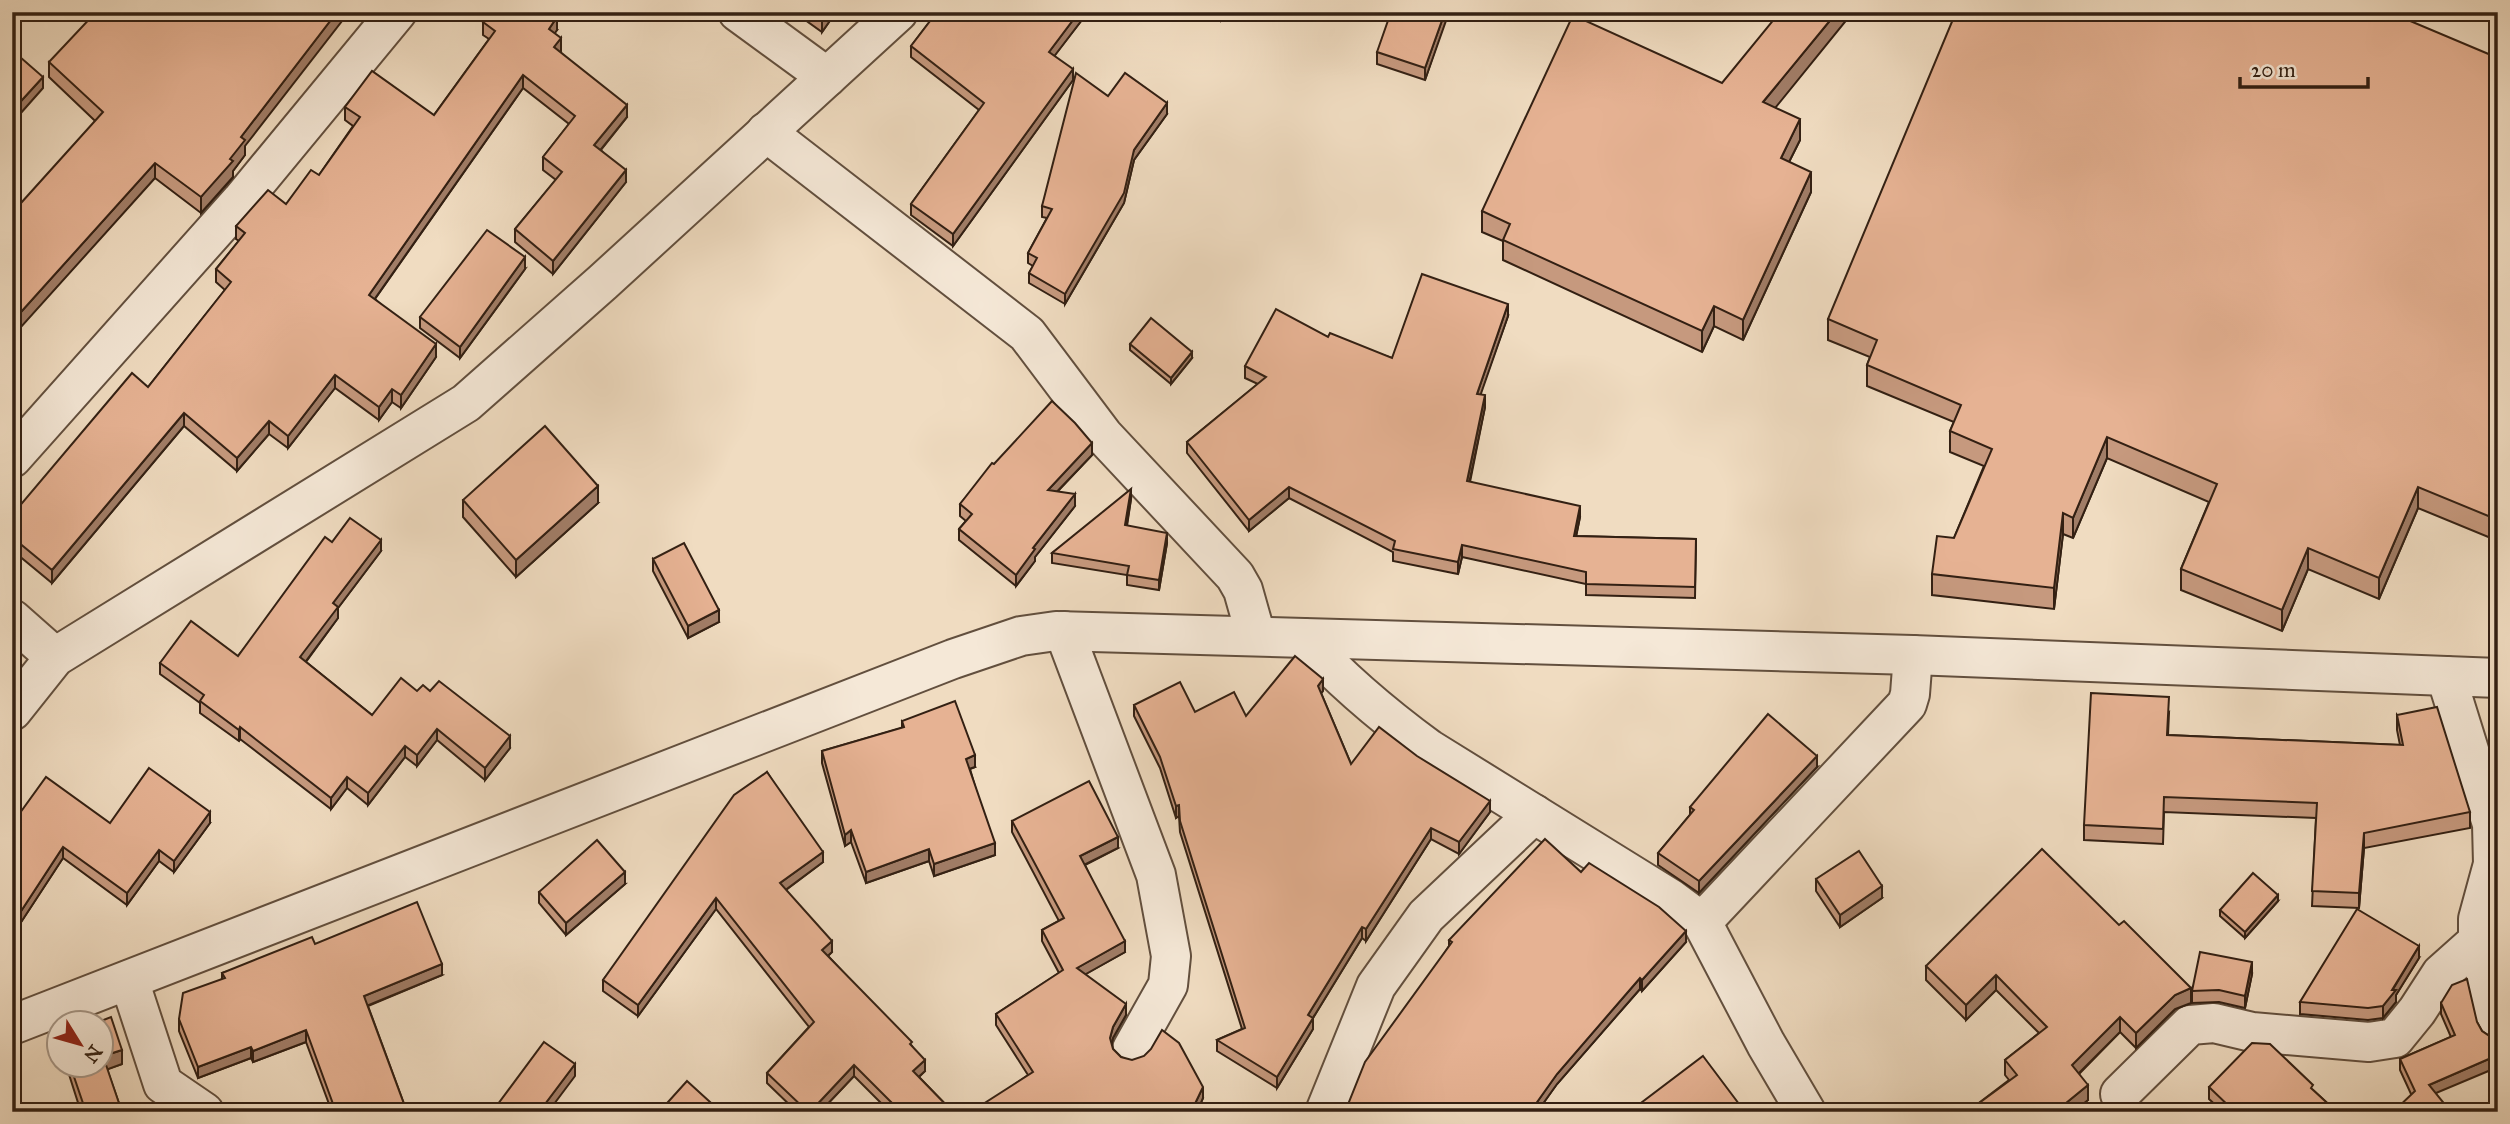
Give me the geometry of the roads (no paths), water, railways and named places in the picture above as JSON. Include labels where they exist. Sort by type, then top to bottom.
[{"type":"street","points":[[12,458],[241,201],[397,12]]},
{"type":"street","points":[[738,12],[827,77]]},
{"type":"street","points":[[12,711],[55,657],[466,403],[614,272],[898,12]]},
{"type":"street","points":[[766,132],[1027,334],[1103,435],[1235,576],[1243,590],[1256,636]]},
{"type":"street","points":[[12,618],[55,657]]},
{"type":"street","points":[[1064,631],[1156,875],[1171,956],[1168,985],[1132,1049]]},
{"type":"street","points":[[12,1025],[953,659],[1021,636],[1064,631],[1256,636],[1913,655],[2498,678]]},
{"type":"street","points":[[1303,638],[1331,668],[1394,723],[1429,749],[1671,899],[1702,922],[1766,1044],[1806,1112]]},
{"type":"street","points":[[1702,922],[1907,704],[1913,655]]},
{"type":"street","points":[[2445,676],[2492,824],[2493,864],[2478,919],[2478,941],[2498,1028]]},
{"type":"street","points":[[1325,1112],[1376,986],[1426,916],[1534,814]]},
{"type":"street","points":[[2120,1094],[2190,1025],[2214,1023],[2252,1032],[2369,1042],[2395,1038],[2417,1011],[2441,974],[2478,941]]},
{"type":"street","points":[[129,980],[163,1084],[204,1112]]}]
